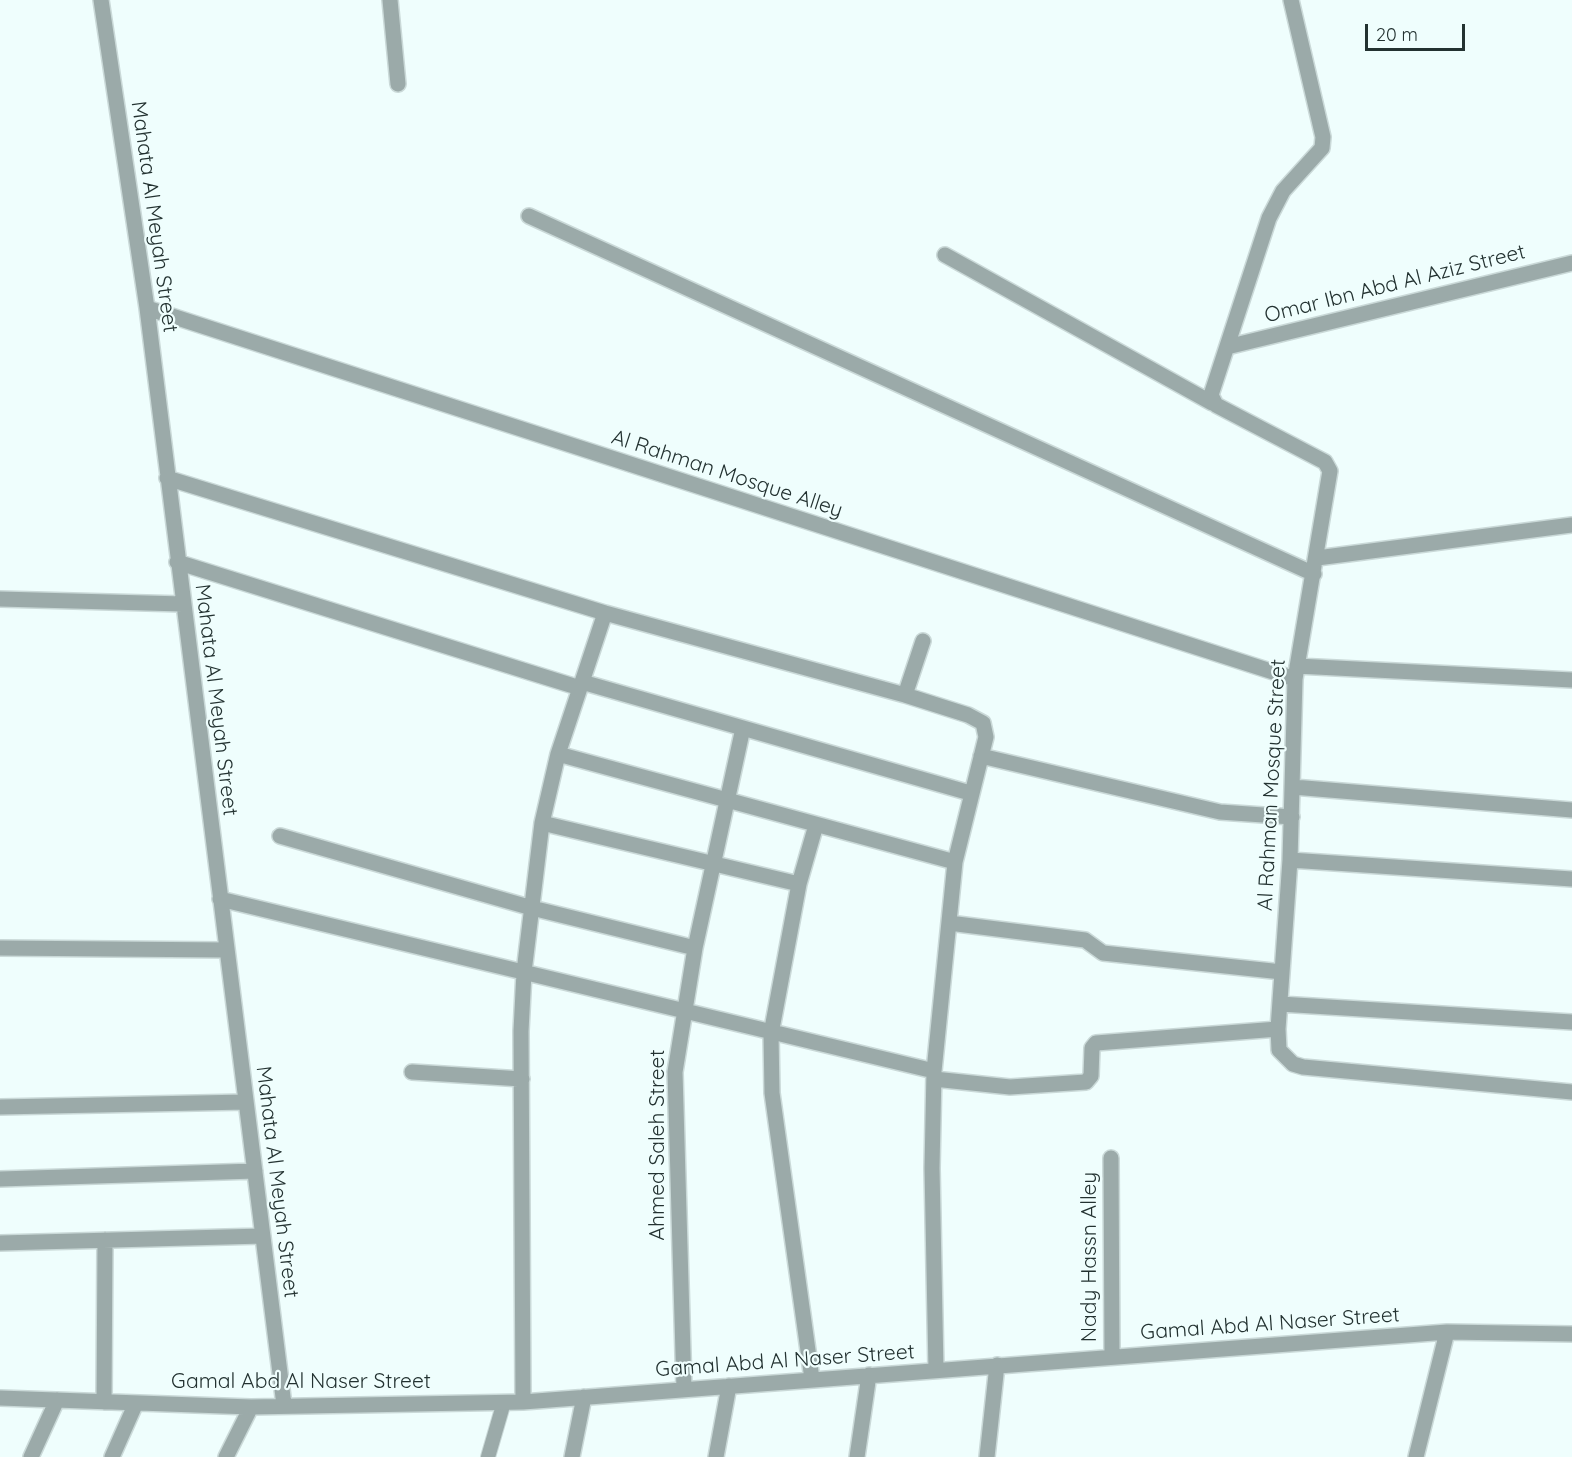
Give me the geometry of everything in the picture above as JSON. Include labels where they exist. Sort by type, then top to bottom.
[{"type":"street","name":"Mahata Al Meyah Street","points":[[101,0],[147,308],[284,1406]]},
{"type":"street","points":[[390,0],[398,84]]},
{"type":"street","points":[[945,255],[1212,403],[1212,391],[1269,218],[1283,192],[1322,148],[1323,137],[1291,0]]},
{"type":"street","points":[[529,216],[1314,574]]},
{"type":"street","name":"Omar Ibn Abd Al Aziz Street","points":[[1227,347],[1572,262]]},
{"type":"street","name":"Al Rahman Mosque Alley","points":[[147,308],[1296,673],[1572,680]]},
{"type":"street","name":"Al Rahman Mosque Street","points":[[1212,403],[1328,466],[1330,482],[1296,673],[1292,817],[1278,1029],[1279,1050],[1293,1064],[1303,1066],[1572,1092]]},
{"type":"street","points":[[167,478],[605,613],[905,695],[968,715],[982,723],[986,737],[970,793],[955,862],[934,1075],[932,1168],[936,1370]]},
{"type":"street","points":[[1317,558],[1572,525]]},
{"type":"street","points":[[177,562],[581,685],[744,728],[970,793]]},
{"type":"street","points":[[0,599],[183,604]]},
{"type":"street","points":[[523,1402],[524,972],[542,823],[558,754],[605,613]]},
{"type":"street","points":[[905,695],[923,641]]},
{"type":"street","name":"Ahmed Saleh Street","points":[[684,1389],[675,1072],[683,1010],[695,948],[744,728]]},
{"type":"street","points":[[558,754],[955,862]]},
{"type":"street","points":[[981,756],[1220,812],[1292,817]]},
{"type":"street","points":[[1293,787],[1572,810]]},
{"type":"street","points":[[542,823],[799,884]]},
{"type":"street","points":[[812,1379],[772,1093],[771,1034],[799,884],[816,825]]},
{"type":"street","points":[[279,836],[532,908],[695,948]]},
{"type":"street","points":[[1290,860],[1572,879]]},
{"type":"street","points":[[220,899],[683,1010],[934,1075],[1010,1087],[1086,1082],[1090,1079],[1092,1047],[1096,1043],[1278,1029]]},
{"type":"street","points":[[950,923],[1085,940],[1103,953],[1282,972]]},
{"type":"street","points":[[0,948],[226,950]]},
{"type":"street","points":[[1280,1004],[1572,1022]]},
{"type":"street","points":[[412,1072],[522,1079]]},
{"type":"street","points":[[0,1107],[246,1102]]},
{"type":"street","name":"Nady Hassn Alley","points":[[1111,1158],[1112,1356]]},
{"type":"street","points":[[0,1179],[255,1171]]},
{"type":"street","points":[[0,1243],[263,1236]]},
{"type":"street","points":[[104,1402],[105,1240]]},
{"type":"street","points":[[1416,1457],[1447,1332]]},
{"type":"street","name":"Gamal Abd Al Naser Street","points":[[0,1398],[251,1407],[523,1402],[1447,1332],[1572,1334]]},
{"type":"street","points":[[987,1457],[997,1365]]},
{"type":"street","points":[[857,1457],[869,1375]]},
{"type":"street","points":[[716,1457],[729,1386]]},
{"type":"street","points":[[572,1457],[584,1397]]},
{"type":"street","points":[[31,1457],[57,1400]]},
{"type":"street","points":[[112,1457],[136,1403]]},
{"type":"street","points":[[226,1457],[251,1407]]},
{"type":"lane","points":[[488,1457],[504,1402]]}]
